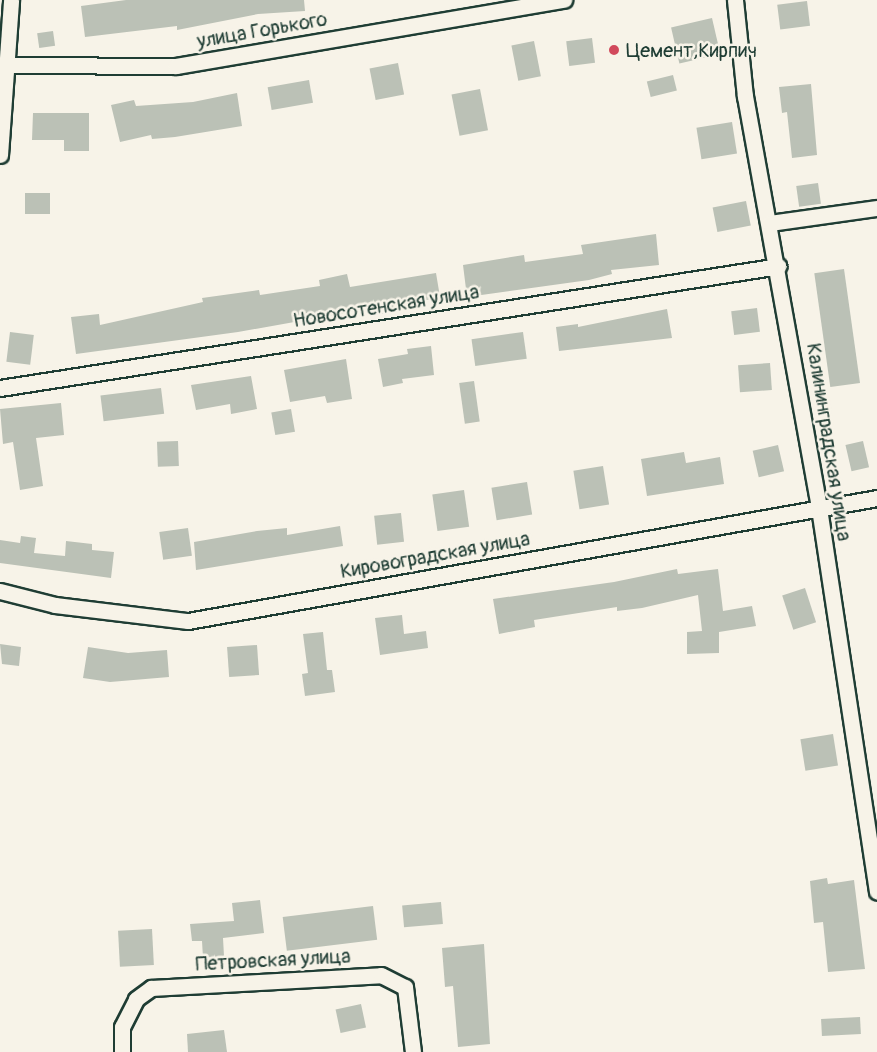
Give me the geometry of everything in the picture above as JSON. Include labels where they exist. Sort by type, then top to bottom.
[{"type":"street","points":[[0,155],[4,66],[11,0]]},
{"type":"street","name":"улица Горького","points":[[4,66],[176,66],[564,0]]},
{"type":"street","name":"Калининградская улица","points":[[735,0],[745,96],[779,266],[819,508],[877,892]]},
{"type":"street","points":[[770,223],[877,208]]},
{"type":"street","name":"Новосотенская улица","points":[[0,387],[779,266]]},
{"type":"street","name":"Кировоградская улица","points":[[0,591],[55,605],[188,621],[877,498]]},
{"type":"street","name":"Петровская улица","points":[[122,1052],[122,1027],[136,999],[151,988],[381,975],[405,987],[413,1052]]},
{"type":"building","points":[[126,0],[304,0],[305,11],[258,14],[177,30],[177,26],[85,37],[81,6]]},
{"type":"building","points":[[807,1],[810,26],[780,29],[777,5]]},
{"type":"building","points":[[712,18],[720,54],[679,63],[671,27]]},
{"type":"building","points":[[53,31],[55,46],[39,48],[37,33]]},
{"type":"building","points":[[592,38],[595,63],[569,66],[566,41]]},
{"type":"building","points":[[534,41],[541,76],[518,81],[511,45]]},
{"type":"building","points":[[398,63],[404,94],[376,100],[370,69]]},
{"type":"building","points":[[673,75],[677,91],[651,97],[647,82]]},
{"type":"building","points":[[309,80],[313,103],[272,110],[268,87]]},
{"type":"building","points":[[811,84],[817,155],[792,158],[787,112],[782,113],[779,87]]},
{"type":"building","points":[[480,89],[488,130],[460,136],[452,95]]},
{"type":"building","points":[[237,93],[242,126],[175,137],[152,139],[151,135],[120,142],[111,105],[134,100],[136,106],[193,102]]},
{"type":"building","points":[[33,113],[89,113],[89,151],[64,151],[64,140],[32,140]]},
{"type":"building","points":[[732,122],[737,154],[701,159],[696,128]]},
{"type":"building","points":[[818,183],[821,204],[799,207],[796,186]]},
{"type":"building","points":[[25,193],[50,193],[50,214],[25,214]]},
{"type":"building","points":[[746,201],[751,226],[717,232],[713,207]]},
{"type":"building","points":[[656,234],[659,265],[611,270],[612,274],[589,280],[467,297],[463,265],[524,255],[525,262],[583,254],[581,245]]},
{"type":"building","points":[[844,269],[860,383],[830,387],[814,273]]},
{"type":"building","points":[[436,273],[440,297],[404,305],[404,309],[380,314],[378,307],[238,332],[76,354],[71,317],[99,314],[100,325],[203,302],[202,298],[259,290],[260,295],[320,286],[319,280],[347,274],[350,287]]},
{"type":"building","points":[[757,308],[760,332],[734,335],[731,311]]},
{"type":"building","points":[[667,309],[672,338],[559,351],[556,327],[578,324],[578,327]]},
{"type":"building","points":[[10,332],[34,335],[30,365],[6,362]]},
{"type":"building","points":[[523,332],[527,359],[475,366],[472,339]]},
{"type":"building","points":[[431,346],[434,375],[402,379],[403,383],[383,387],[378,359],[408,354],[407,349]]},
{"type":"building","points":[[346,359],[352,399],[327,403],[325,396],[290,402],[284,370]]},
{"type":"building","points":[[770,363],[772,390],[740,392],[738,365]]},
{"type":"building","points":[[251,376],[257,409],[231,414],[230,404],[196,410],[191,385]]},
{"type":"building","points":[[474,381],[480,422],[465,424],[459,383]]},
{"type":"building","points":[[161,388],[164,414],[104,421],[100,395]]},
{"type":"building","points":[[61,403],[64,435],[36,438],[43,486],[20,490],[13,442],[3,444],[0,409]]},
{"type":"building","points":[[291,409],[295,432],[275,435],[271,412]]},
{"type":"building","points":[[178,441],[179,466],[158,467],[157,442]]},
{"type":"building","points":[[863,441],[869,467],[852,471],[845,445]]},
{"type":"building","points":[[778,445],[784,471],[759,477],[753,451]]},
{"type":"building","points":[[684,452],[686,463],[720,457],[724,484],[647,496],[641,459]]},
{"type":"building","points":[[603,466],[609,505],[579,509],[573,471]]},
{"type":"building","points":[[527,482],[532,515],[497,520],[491,488]]},
{"type":"building","points":[[464,490],[469,527],[437,531],[432,494]]},
{"type":"building","points":[[401,513],[404,542],[377,545],[374,516]]},
{"type":"building","points":[[340,526],[343,546],[196,570],[194,542],[257,531],[287,528],[287,535]]},
{"type":"building","points":[[188,528],[192,556],[163,560],[159,532]]},
{"type":"building","points":[[21,536],[36,538],[34,553],[65,556],[66,541],[92,544],[92,550],[114,552],[111,578],[0,563],[0,540],[20,543]]},
{"type":"building","points":[[677,569],[678,574],[718,569],[723,611],[752,606],[756,626],[719,632],[719,653],[687,654],[687,632],[702,631],[698,595],[642,608],[617,611],[617,607],[534,620],[535,627],[499,634],[493,599],[614,582]]},
{"type":"building","points":[[805,588],[816,622],[793,630],[782,595]]},
{"type":"building","points":[[402,615],[404,634],[426,631],[428,648],[380,655],[375,618]]},
{"type":"building","points":[[323,632],[327,670],[332,670],[335,692],[305,696],[302,674],[308,673],[303,634]]},
{"type":"building","points":[[0,644],[21,647],[19,666],[2,664]]},
{"type":"building","points":[[257,645],[259,675],[229,677],[227,647]]},
{"type":"building","points":[[88,647],[128,653],[167,650],[169,677],[110,682],[83,678]]},
{"type":"building","points":[[833,734],[838,766],[805,771],[800,739]]},
{"type":"building","points":[[827,878],[828,884],[854,880],[865,969],[828,972],[823,922],[814,923],[810,881]]},
{"type":"building","points":[[260,900],[264,933],[223,938],[224,956],[203,958],[202,941],[192,941],[190,924],[234,921],[232,903]]},
{"type":"building","points":[[441,902],[443,924],[404,927],[402,905]]},
{"type":"building","points":[[373,906],[377,940],[287,951],[283,917]]},
{"type":"building","points":[[152,929],[154,965],[120,967],[118,931]]},
{"type":"building","points":[[484,944],[490,1044],[458,1047],[453,986],[445,987],[442,948]]},
{"type":"building","points":[[361,1004],[366,1027],[341,1033],[336,1009]]},
{"type":"building","points":[[860,1017],[861,1034],[822,1036],[821,1019]]},
{"type":"building","points":[[224,1030],[227,1052],[188,1052],[187,1034]]},
{"type":"place","name":"Цемент,Кирпич","points":[[614,50]]}]
